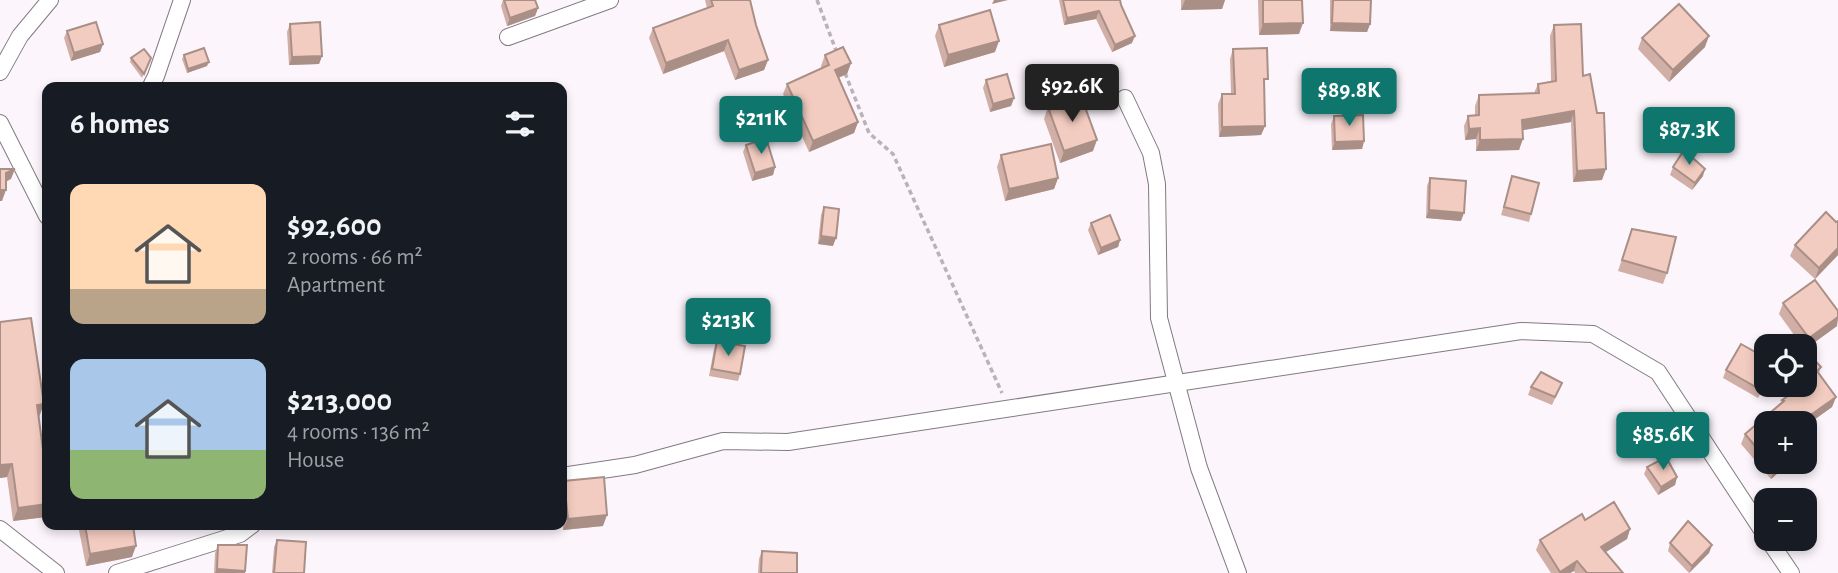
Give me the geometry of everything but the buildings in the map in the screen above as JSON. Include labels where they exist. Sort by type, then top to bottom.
[{"type":"street","points":[[0,72],[20,36],[50,0]]},
{"type":"street","points":[[153,82],[182,0]]},
{"type":"street","points":[[508,37],[610,0]]},
{"type":"street","points":[[1125,98],[1151,153],[1157,184],[1159,318],[1199,468],[1238,573]]},
{"type":"street","points":[[0,123],[42,206]]},
{"type":"street","points":[[567,475],[635,465],[723,441],[788,442],[1521,331],[1593,334],[1658,372],[1754,517]]},
{"type":"street","points":[[0,529],[55,573]]},
{"type":"street","points":[[117,573],[245,530]]},
{"type":"street","points":[[1776,551],[1790,573]]},
{"type":"path","points":[[817,0],[840,61]]},
{"type":"path","points":[[845,73],[869,133],[892,154],[1009,408]]}]
